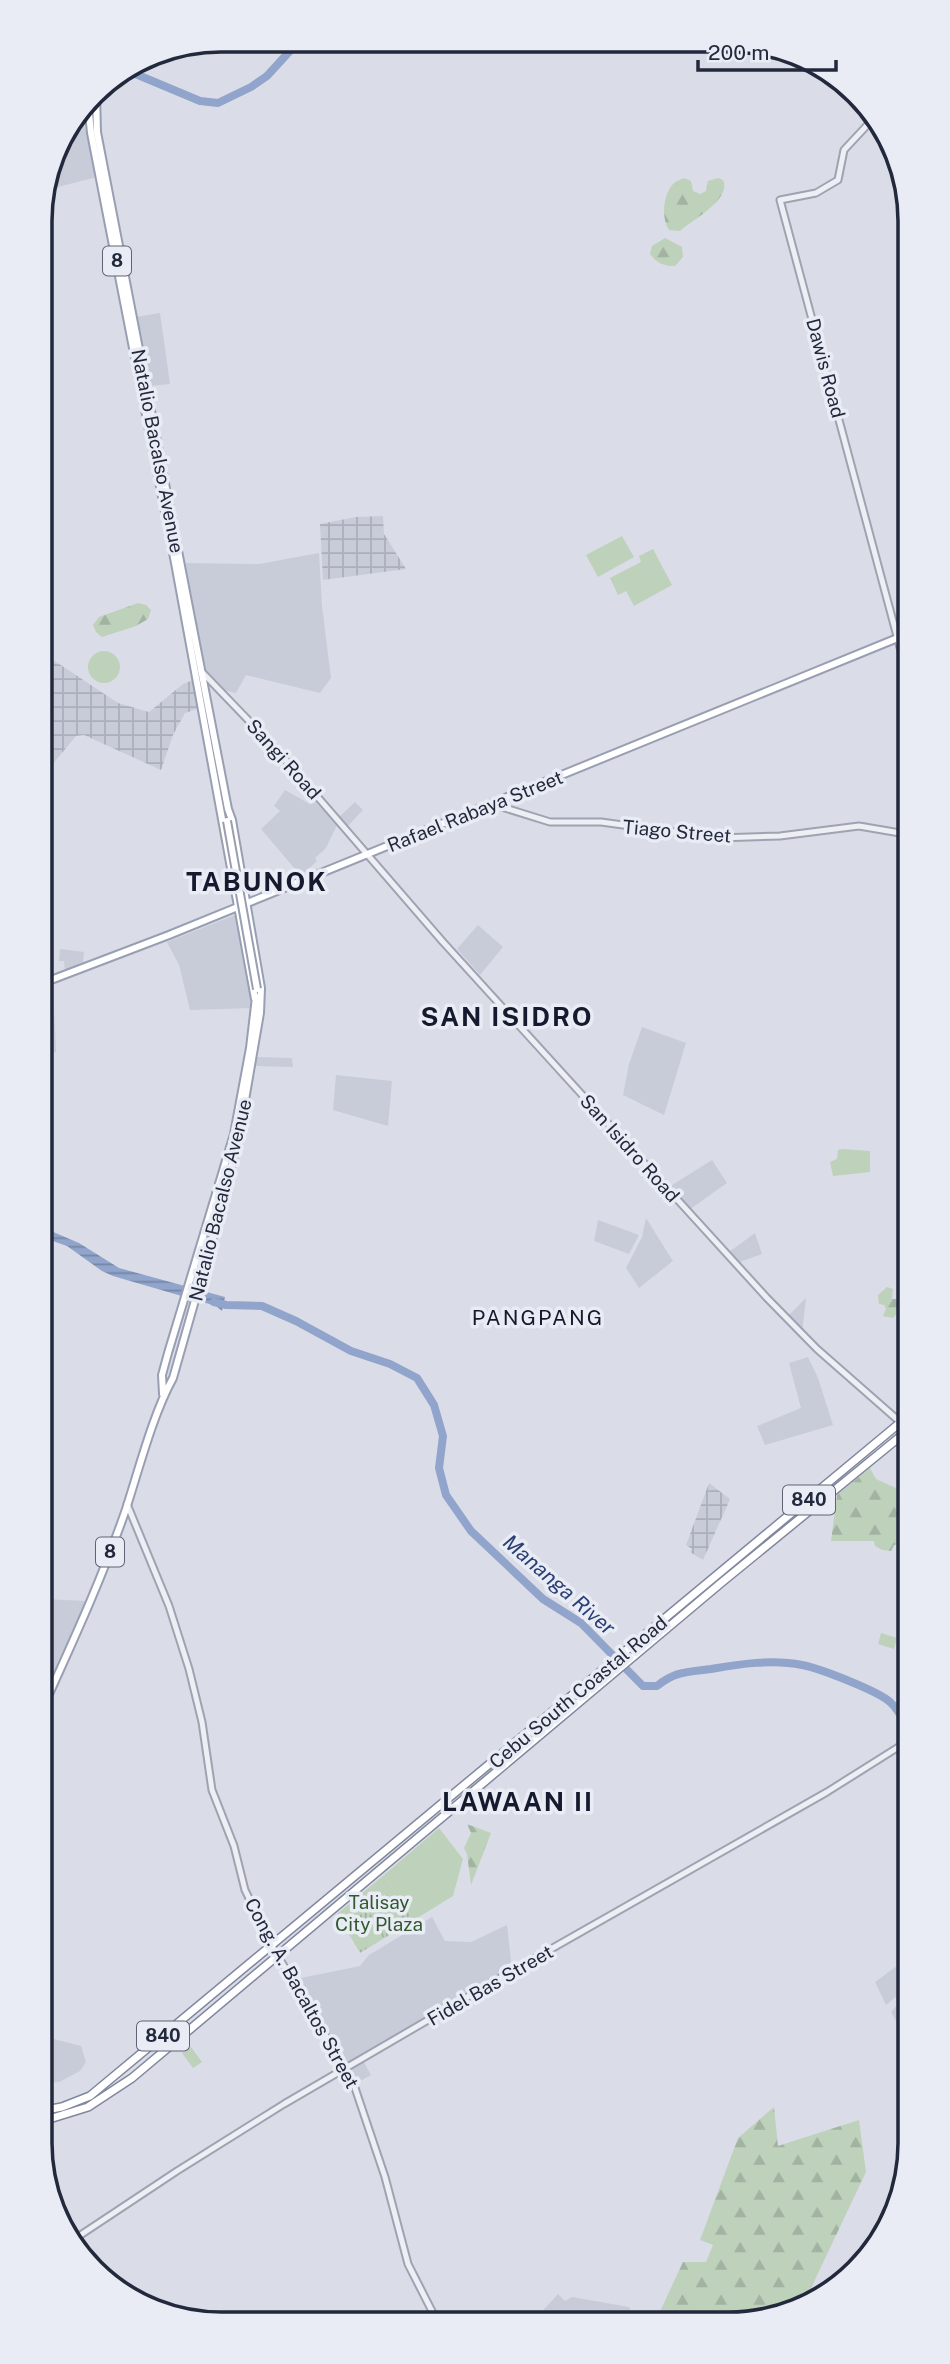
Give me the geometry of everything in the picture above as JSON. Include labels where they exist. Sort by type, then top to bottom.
[{"type":"highway","name":"Cebu South Coastal Road","points":[[52,2118],[88,2107],[132,2078],[549,1722],[897,1432]]},
{"type":"highway","name":"Cebu South Coastal Road","points":[[52,2109],[90,2096],[549,1722]]},
{"type":"main road","name":"Natalio Bacalso Avenue","points":[[96,108],[97,132],[224,810],[237,906],[258,1000]]},
{"type":"main road","name":"Natalio Bacalso Avenue","points":[[89,116],[198,671]]},
{"type":"main road","name":"Rafael Rabaya Street","points":[[53,979],[367,855],[898,637]]},
{"type":"main road","name":"Natalio Bacalso Avenue","points":[[52,1687],[90,1606],[163,1396],[173,1378],[239,1135],[258,1000],[224,810]]},
{"type":"main road","name":"Natalio Bacalso Avenue","points":[[163,1396],[162,1375],[234,1135],[258,1000],[246,902],[232,820],[224,810]]},
{"type":"street","name":"Dawis Road","points":[[867,125],[844,150],[838,180],[816,193],[780,200],[898,624]]},
{"type":"street","name":"Sangi Road","points":[[198,671],[277,750],[367,855]]},
{"type":"street","name":"Tiago Street","points":[[492,804],[551,822],[601,822],[713,837],[780,836],[859,826],[898,833]]},
{"type":"street","name":"San Isidro Road","points":[[367,855],[767,1298],[817,1349],[897,1418]]},
{"type":"street","name":"Cong. A. Bacaltos Street","points":[[127,1504],[169,1606],[192,1679],[214,1796],[234,1846],[245,1890],[272,1945],[353,2082],[385,2177],[408,2264],[432,2312]]},
{"type":"street","name":"Fidel Bas Street","points":[[80,2235],[177,2171],[346,2068],[897,1748]]},
{"type":"shaded area","points":[[84,124],[97,177],[56,187],[65,157]]},
{"type":"shaded area","points":[[160,313],[170,384],[149,386],[136,317]]},
{"type":"shaded area","points":[[383,516],[384,534],[406,569],[323,580],[320,524],[356,517]]},
{"type":"shaded area","points":[[319,553],[331,678],[320,693],[246,675],[236,693],[219,689],[202,669],[182,563],[259,564]]},
{"type":"shaded area","points":[[53,660],[118,703],[149,712],[183,684],[193,680],[197,709],[185,713],[173,735],[161,770],[84,735],[76,736],[53,764]]},
{"type":"shaded area","points":[[285,790],[310,804],[315,802],[337,825],[326,848],[315,858],[317,861],[301,876],[261,829],[280,811],[274,806]]},
{"type":"shaded area","points":[[355,802],[363,810],[348,826],[339,817]]},
{"type":"shaded area","points":[[235,915],[253,1008],[190,1010],[179,965],[167,942]]},
{"type":"shaded area","points":[[478,925],[503,947],[480,975],[457,949]]},
{"type":"shaded area","points":[[60,949],[84,952],[83,963],[65,971],[64,961],[59,961]]},
{"type":"shaded area","points":[[53,986],[56,1052],[53,1053]]},
{"type":"shaded area","points":[[642,1027],[686,1043],[664,1115],[623,1095],[629,1064]]},
{"type":"shaded area","points":[[257,1057],[292,1058],[293,1067],[255,1066]]},
{"type":"shaded area","points":[[336,1075],[392,1081],[388,1126],[333,1110]]},
{"type":"shaded area","points":[[712,1160],[727,1183],[689,1210],[669,1187]]},
{"type":"shaded area","points":[[646,1218],[673,1261],[639,1288],[626,1268],[642,1237]]},
{"type":"shaded area","points":[[598,1220],[639,1235],[629,1254],[594,1241]]},
{"type":"shaded area","points":[[755,1233],[762,1254],[737,1263],[729,1252]]},
{"type":"shaded area","points":[[806,1298],[802,1333],[787,1317]]},
{"type":"shaded area","points":[[808,1357],[818,1378],[833,1425],[765,1445],[757,1426],[801,1408],[789,1363]]},
{"type":"shaded area","points":[[709,1483],[730,1499],[703,1560],[690,1552],[692,1549],[686,1545]]},
{"type":"shaded area","points":[[52,1599],[86,1601],[52,1682]]},
{"type":"shaded area","points":[[432,1917],[445,1941],[471,1942],[507,1925],[512,1969],[348,2063],[296,1979],[360,1966],[369,1955]]},
{"type":"shaded area","points":[[897,1966],[897,1996],[886,2005],[875,1982]]},
{"type":"shaded area","points":[[897,2005],[897,2023],[891,2012]]},
{"type":"shaded area","points":[[52,2039],[81,2046],[86,2062],[80,2071],[59,2082],[52,2083]]},
{"type":"shaded area","points":[[364,2062],[371,2075],[357,2083],[350,2069]]},
{"type":"shaded area","points":[[558,2294],[565,2301],[572,2297],[629,2307],[631,2312],[541,2312]]},
{"type":"green space","points":[[684,178],[691,181],[693,191],[700,194],[706,191],[708,181],[718,178],[723,180],[724,187],[717,202],[702,215],[680,231],[669,230],[664,213],[665,200],[673,184]]},
{"type":"green space","points":[[665,238],[682,247],[683,257],[675,266],[661,263],[650,254],[652,246]]},
{"type":"green space","points":[[622,536],[634,557],[598,577],[586,555]]},
{"type":"green space","points":[[653,549],[672,585],[634,606],[626,591],[618,595],[610,578],[641,562],[639,556]]},
{"type":"green space","points":[[138,603],[151,610],[148,619],[136,626],[102,637],[96,632],[93,625],[99,617]]},
{"type":"green space","points":[[104,651],[115,656],[120,667],[115,678],[104,683],[93,678],[88,667],[93,656]]},
{"type":"green space","points":[[838,1150],[870,1151],[870,1172],[833,1176],[830,1162],[837,1159]]},
{"type":"green space","points":[[887,1287],[893,1289],[892,1299],[897,1299],[897,1313],[893,1318],[883,1316],[886,1309],[879,1304],[878,1295]]},
{"type":"green space","points":[[870,1468],[876,1479],[897,1489],[897,1544],[891,1551],[875,1546],[874,1541],[831,1541],[837,1495]]},
{"type":"green space","points":[[881,1633],[897,1638],[894,1649],[878,1644]]},
{"type":"green space","points":[[467,1824],[491,1833],[471,1885],[464,1848],[471,1833]]},
{"type":"green space","points":[[439,1828],[463,1859],[453,1896],[414,1920],[384,1875]]},
{"type":"green space","name":"Talisay City Plaza","points":[[384,1875],[414,1920],[360,1953],[337,1914]]},
{"type":"green space","points":[[191,2047],[202,2062],[193,2068],[182,2053]]},
{"type":"green space","points":[[774,2107],[778,2146],[859,2120],[866,2172],[810,2291],[772,2306],[751,2310],[660,2312],[683,2262],[706,2262],[713,2245],[700,2240],[738,2138]]},
{"type":"water","points":[[52,1232],[79,1243],[119,1268],[225,1297],[222,1311],[216,1306],[113,1276],[67,1246],[52,1241]]},
{"type":"waterway","points":[[137,75],[200,101],[218,103],[267,76],[288,53]]},
{"type":"waterway","name":"Mananga River","points":[[214,1302],[262,1306],[351,1351],[390,1364],[417,1378],[434,1405],[443,1436],[439,1468],[446,1495],[471,1531],[543,1599],[581,1623],[643,1686],[657,1686],[682,1673],[733,1665],[791,1663],[848,1680],[883,1697],[897,1711]]},
{"type":"district","name":"TABUNOK","points":[[257,882]]},
{"type":"district","name":"SAN ISIDRO","points":[[507,1017]]},
{"type":"district","name":"PANGPANG","points":[[538,1318]]},
{"type":"district","name":"LAWAAN II","points":[[518,1802]]}]
